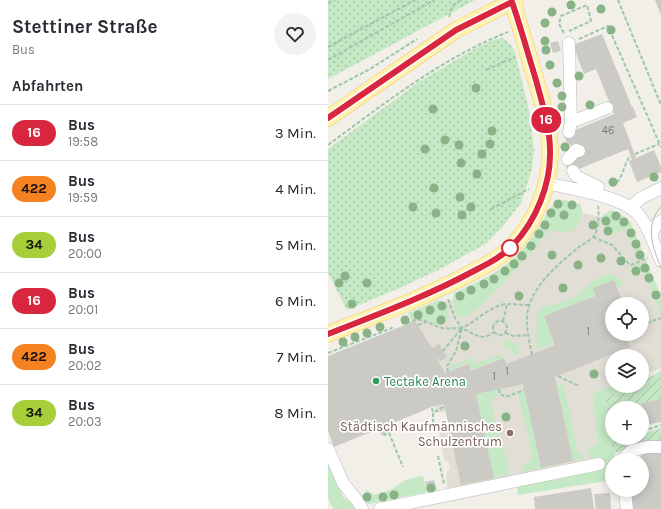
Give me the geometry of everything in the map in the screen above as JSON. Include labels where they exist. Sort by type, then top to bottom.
[{"type":"main road","points":[[328,118],[456,30],[514,1],[544,109],[550,151],[549,168],[545,187],[533,217],[524,232],[502,255],[446,286],[328,334]]},
{"type":"street","points":[[566,38],[570,127],[607,108]]},
{"type":"street","points":[[568,159],[576,150],[579,151]]},
{"type":"street","points":[[573,171],[576,176],[598,187]]},
{"type":"street","points":[[545,187],[617,200],[631,207],[639,215],[651,237],[661,262]]},
{"type":"street","points":[[631,207],[642,198],[661,188]]},
{"type":"street","points":[[651,237],[656,225],[661,221]]},
{"type":"street","points":[[629,453],[631,451],[647,448],[661,447]]},
{"type":"street","points":[[328,449],[343,483],[362,509]]},
{"type":"street","points":[[380,509],[599,464]]},
{"type":"street","points":[[626,497],[627,509]]},
{"type":"path","points":[[328,3],[335,0]]},
{"type":"path","points":[[328,47],[415,0]]},
{"type":"path","points":[[328,60],[434,0]]},
{"type":"path","points":[[449,17],[453,5],[461,0]]},
{"type":"path","points":[[618,0],[661,105]]},
{"type":"path","points":[[587,5],[591,21],[566,38],[560,24],[562,16],[587,5]]},
{"type":"path","points":[[566,38],[608,26],[661,148]]},
{"type":"path","points":[[328,145],[419,79],[483,42],[520,27]]},
{"type":"path","points":[[328,91],[370,69],[423,35]]},
{"type":"path","points":[[486,70],[527,52]]},
{"type":"path","points":[[635,154],[659,144]]},
{"type":"path","points":[[598,187],[609,187],[618,182],[626,161],[630,156],[625,158]]},
{"type":"path","points":[[491,209],[532,188],[545,187]]},
{"type":"path","points":[[532,354],[527,322],[529,305],[537,289],[549,274],[580,246],[593,237],[600,217]]},
{"type":"path","points":[[593,237],[612,245],[631,265],[646,260]]},
{"type":"path","points":[[449,300],[455,318],[462,328],[472,334],[483,337],[489,336],[494,332]]},
{"type":"path","points":[[443,350],[462,328],[494,308],[507,304],[529,305]]},
{"type":"path","points":[[503,321],[507,304]]},
{"type":"path","points":[[649,322],[661,318]]},
{"type":"path","points":[[401,321],[402,320],[404,324],[408,321],[427,321],[440,328],[462,328]]},
{"type":"path","points":[[418,326],[427,321]]},
{"type":"path","points":[[494,332],[494,324],[498,321],[503,321]]},
{"type":"path","points":[[503,321],[508,326],[505,333]]},
{"type":"path","points":[[328,353],[392,328],[391,325],[393,324]]},
{"type":"path","points":[[448,372],[448,366],[456,351],[462,328]]},
{"type":"path","points":[[494,332],[498,335],[505,333],[513,336],[529,335]]},
{"type":"path","points":[[558,376],[579,386]]},
{"type":"path","points":[[500,389],[500,394],[506,397],[524,390]]},
{"type":"path","points":[[434,413],[445,406]]},
{"type":"path","points":[[432,408],[434,413],[433,423]]},
{"type":"path","points":[[649,429],[660,426],[659,422]]},
{"type":"path","points":[[384,434],[389,433],[403,468]]},
{"type":"path","points":[[438,456],[443,477]]},
{"type":"shaded area","points":[[564,200],[580,204],[582,213],[601,217],[611,210],[623,216],[630,222],[661,296],[661,368],[649,372],[649,349],[605,349],[605,389],[594,393],[597,446],[588,450],[602,469],[449,502],[446,477],[447,470],[450,469],[448,461],[445,462],[439,431],[449,427],[446,411],[437,413],[402,326],[412,322],[408,313],[439,300],[444,302],[453,299],[454,293],[484,280],[500,270],[525,247],[552,206],[557,202]]},
{"type":"green space","points":[[328,0],[475,0],[328,79]]},
{"type":"green space","points":[[503,38],[511,45],[515,52],[529,111],[534,150],[532,169],[521,203],[504,225],[487,243],[442,268],[402,287],[347,310],[328,273],[328,149],[419,82],[478,47],[496,39]]},
{"type":"green space","points":[[564,200],[580,204],[582,212],[579,222],[575,228],[567,233],[554,230],[548,231],[511,275],[476,310],[467,316],[463,317],[457,315],[454,309],[454,293],[490,275],[510,262],[528,243],[551,208]]},
{"type":"green space","points":[[611,210],[623,216],[630,222],[645,257],[638,259],[626,229],[612,234],[604,234],[603,224],[600,221],[601,217]]},
{"type":"green space","points":[[646,262],[661,296],[661,314],[643,271],[632,274],[630,271],[632,267]]},
{"type":"green space","points":[[607,274],[617,276],[623,285],[617,288],[614,280],[593,288],[596,296],[544,316],[554,343],[538,349],[538,341],[536,342],[536,337],[538,336],[538,331],[535,331],[535,327],[538,326],[536,315],[542,307],[569,300],[578,295],[593,281]]},
{"type":"green space","points":[[439,300],[444,302],[448,316],[447,321],[438,325],[421,318],[411,318],[408,313]]},
{"type":"green space","points":[[510,339],[512,343],[516,343],[521,353],[515,356],[508,347],[505,348],[503,342]]},
{"type":"green space","points":[[501,354],[502,358],[472,370],[469,362],[450,370],[449,369],[452,362],[454,365],[473,357],[476,364]]},
{"type":"green space","points":[[661,371],[661,399],[649,402],[605,401],[605,398],[618,393],[649,393],[649,378]]},
{"type":"green space","points":[[563,384],[578,453],[583,453],[584,458],[573,461],[557,385]]},
{"type":"green space","points":[[497,389],[498,395],[491,399],[498,437],[501,436],[510,474],[494,478],[476,394]]},
{"type":"green space","points":[[605,389],[605,393],[618,393],[605,398],[605,445],[613,445],[614,453],[605,453],[605,481],[518,495],[517,487],[602,469],[591,461],[588,450],[590,447],[597,445],[593,393]]},
{"type":"green space","points":[[525,392],[541,468],[522,472],[521,466],[532,460],[528,432],[518,393]]},
{"type":"green space","points":[[661,428],[661,444],[649,444],[649,432]]},
{"type":"green space","points":[[612,445],[623,445],[624,450],[613,453]]},
{"type":"green space","points":[[328,459],[343,497],[353,504],[355,509],[333,509],[328,498]]},
{"type":"green space","points":[[420,476],[423,477],[427,492],[369,504],[365,502],[363,497],[367,490],[374,495],[391,490],[404,481]]},
{"type":"building","points":[[655,0],[661,0],[661,15]]},
{"type":"building","points":[[602,34],[637,117],[623,123],[636,158],[654,150],[661,167],[661,172],[637,182],[629,161],[632,160],[628,149],[569,173],[564,161],[585,152],[583,147],[573,151],[566,134],[614,114],[596,69],[584,74],[573,45]]},
{"type":"building","points":[[558,41],[561,51],[553,53],[550,43]]},
{"type":"building","points":[[614,280],[621,297],[605,297],[605,341],[628,341],[630,347],[625,349],[605,349],[605,357],[555,377],[573,461],[541,468],[523,384],[476,394],[494,478],[461,485],[444,404],[434,406],[391,424],[393,430],[381,435],[378,429],[334,447],[328,431],[328,356],[415,321],[432,348],[439,344],[447,357],[440,361],[438,358],[437,359],[445,373],[469,364],[471,371],[504,358],[507,364],[555,345],[544,316],[596,296],[593,288]]},
{"type":"building","points":[[661,399],[661,422],[649,424],[649,401]]},
{"type":"building","points":[[623,445],[642,445],[624,450]]},
{"type":"building","points":[[661,451],[661,509],[631,509],[630,497],[649,497],[649,453],[643,453]]},
{"type":"building","points":[[434,480],[437,490],[427,492],[425,482]]},
{"type":"building","points":[[591,488],[594,509],[535,509],[534,497]]},
{"type":"building","points":[[605,493],[605,497],[610,497],[611,509],[596,509],[594,494]]},
{"type":"tunnel","points":[[569,132],[576,150]]},
{"type":"tram line","points":[[661,207],[656,214],[651,229],[655,253],[661,268]]},
{"type":"bus line","name":"16","points":[[328,118],[456,30],[512,2],[544,109],[550,151],[546,183],[533,217],[524,232],[502,255],[446,286],[328,334]]},
{"type":"place","name":"Tectake Arena","points":[[376,381]]},
{"type":"place","name":"Städtisch Kaufmännisches Schulzentrum","points":[[510,433]]}]
